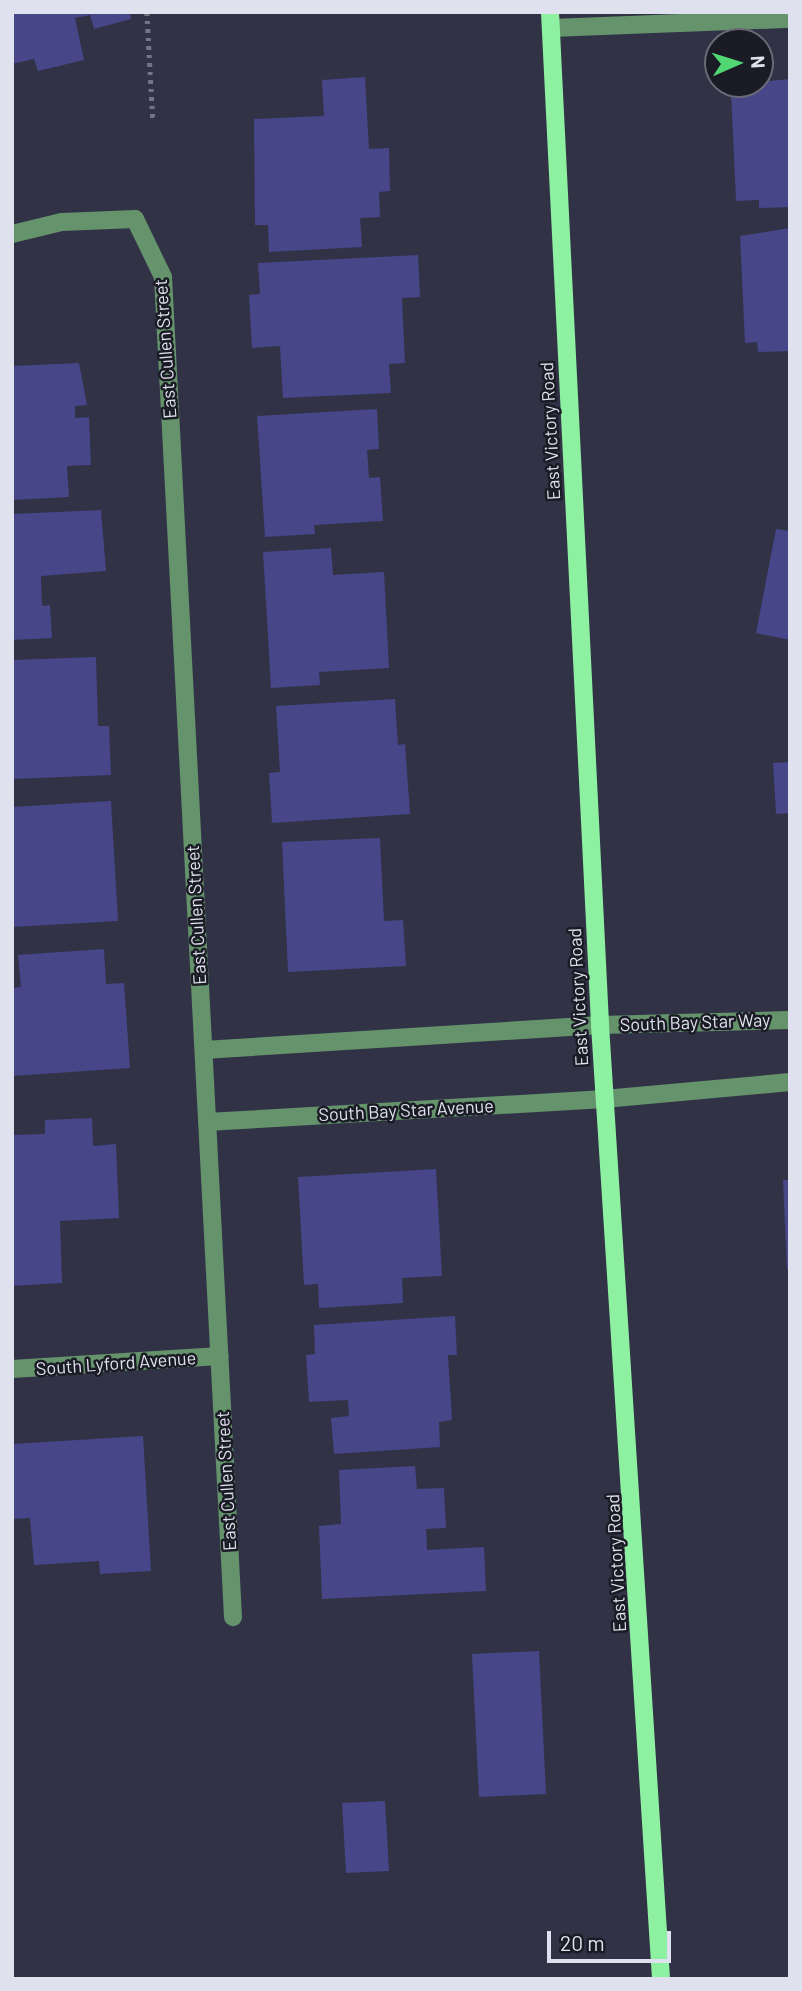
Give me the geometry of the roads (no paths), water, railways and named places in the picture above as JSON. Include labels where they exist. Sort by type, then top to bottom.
[{"type":"main road","name":"East Victory Road","points":[[551,20],[604,1099],[662,1979]]},
{"type":"street","points":[[551,20],[790,19]]},
{"type":"street","name":"East Cullen Street","points":[[12,234],[62,222],[135,219],[163,278],[233,1617]]},
{"type":"street","name":"South Bay Star Way","points":[[600,1025],[790,1020]]},
{"type":"street","points":[[204,1049],[600,1025]]},
{"type":"street","points":[[604,1099],[790,1082]]},
{"type":"street","name":"South Bay Star Avenue","points":[[207,1122],[604,1099]]},
{"type":"street","name":"South Lyford Avenue","points":[[12,1370],[220,1356]]}]
